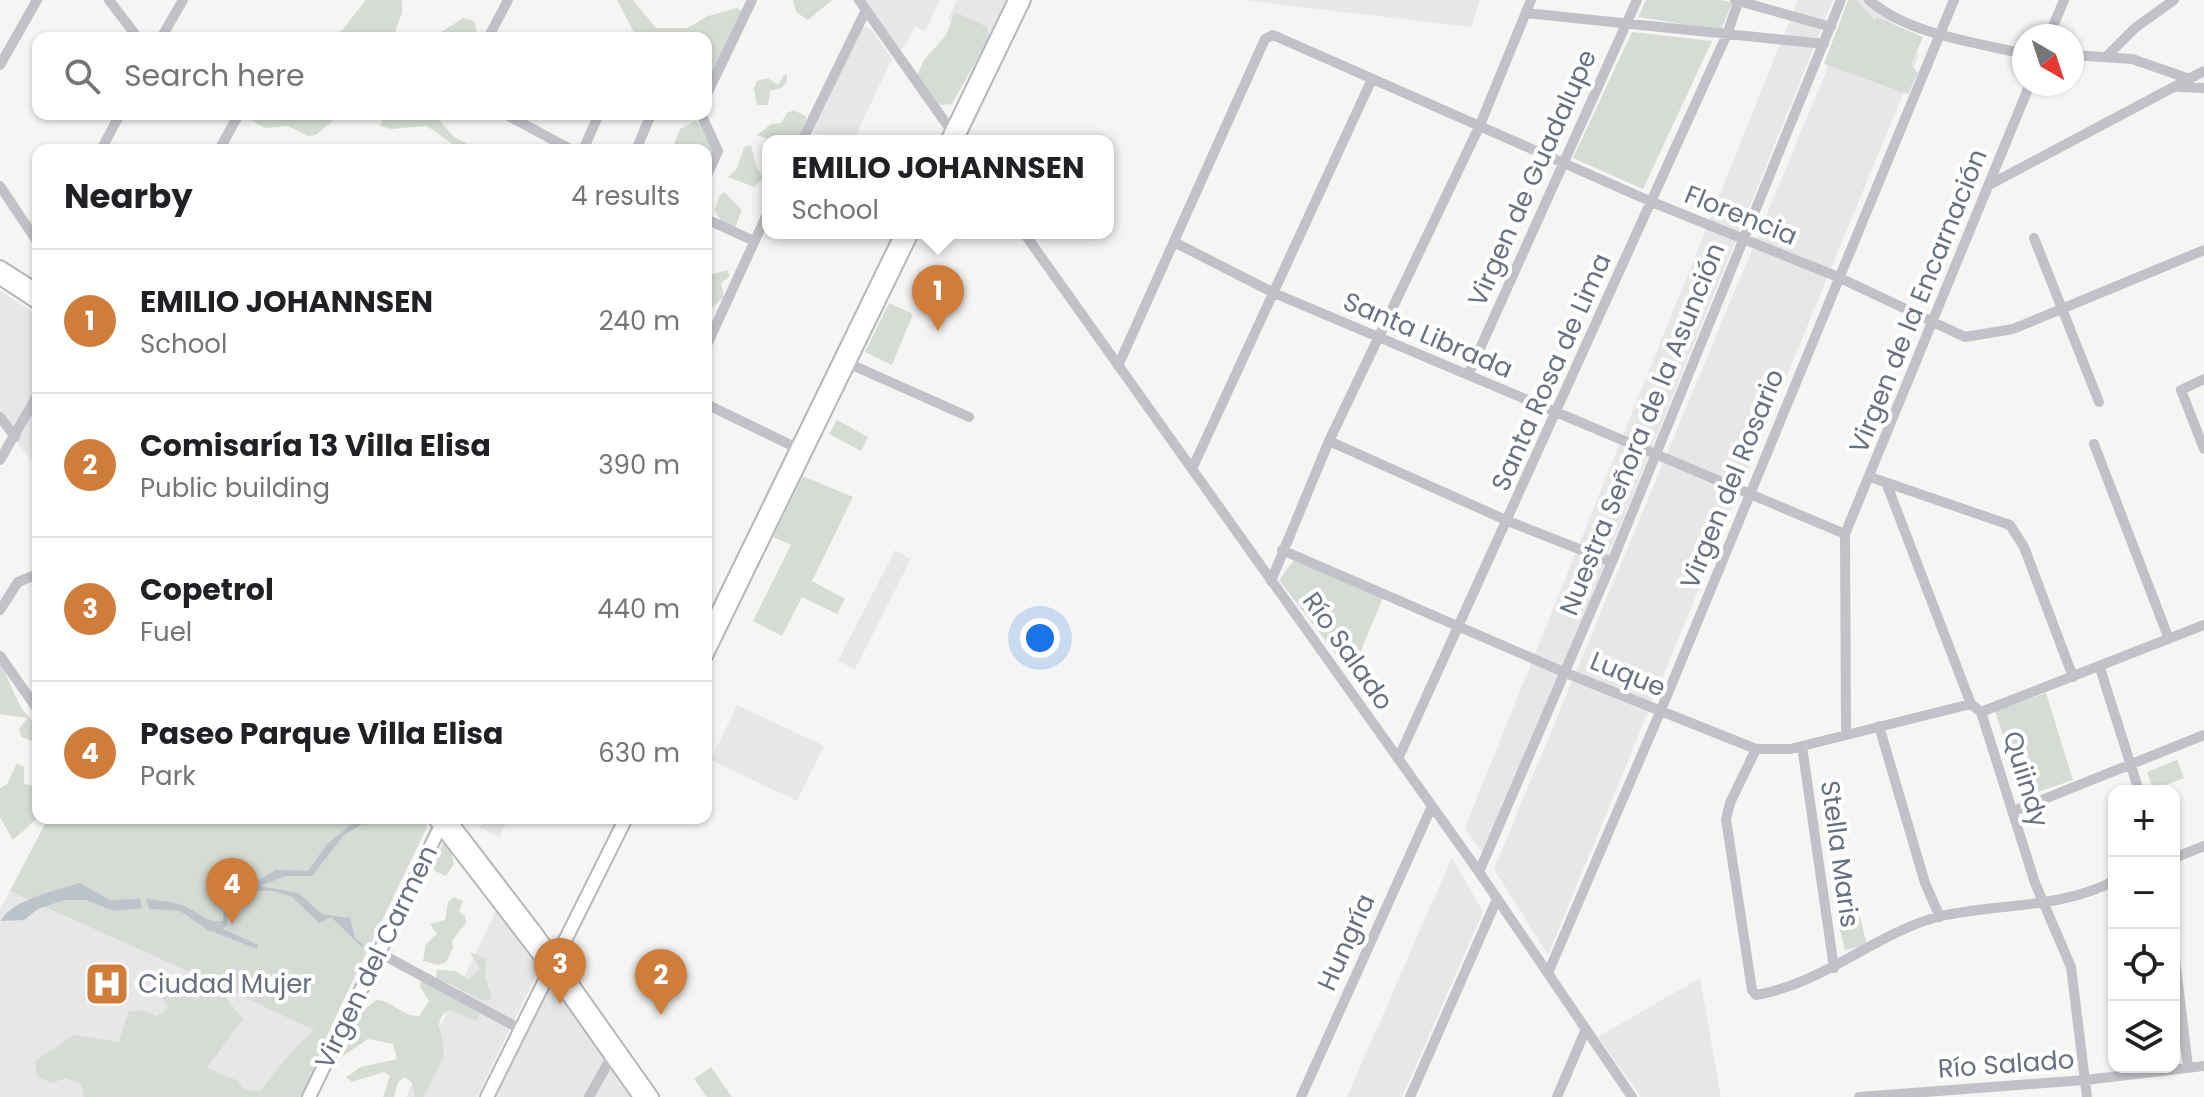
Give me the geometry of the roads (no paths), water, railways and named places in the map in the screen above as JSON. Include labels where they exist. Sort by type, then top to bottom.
[{"type":"main road","points":[[956,135],[1015,0]]},
{"type":"main road","points":[[956,135],[1024,0]]},
{"type":"main road","points":[[844,362],[899,239]]},
{"type":"main road","points":[[712,642],[801,450],[909,239]]},
{"type":"main road","points":[[0,267],[32,287]]},
{"type":"main road","points":[[0,278],[32,299]]},
{"type":"main road","points":[[712,625],[746,564]]},
{"type":"main road","name":"Virgen del Carmen","points":[[311,1096],[440,824]]},
{"type":"main road","points":[[445,824],[551,962],[614,1051],[652,1097]]},
{"type":"main road","points":[[487,1097],[615,824]]},
{"type":"main road","points":[[551,962],[623,824]]},
{"type":"main road","points":[[614,1051],[640,1097]]},
{"type":"street","points":[[0,65],[37,0]]},
{"type":"street","points":[[109,0],[133,32]]},
{"type":"street","points":[[164,32],[183,0]]},
{"type":"street","points":[[491,32],[508,0]]},
{"type":"street","points":[[712,83],[752,0]]},
{"type":"street","points":[[859,0],[951,135]]},
{"type":"street","points":[[1271,581],[1329,441],[1480,125],[1531,0]]},
{"type":"street","name":"Virgen de Guadalupe","points":[[1468,375],[1637,0]]},
{"type":"street","points":[[1737,0],[1831,27]]},
{"type":"street","name":"Santa Rosa de Lima","points":[[1398,759],[1652,202],[1727,34],[1737,0]]},
{"type":"street","name":"Nuestra Señora de la Asunción","points":[[1479,872],[1566,673],[1841,0]]},
{"type":"street","points":[[1869,0],[1886,13],[1941,34],[2012,51]]},
{"type":"street","name":"Virgen del Rosario","points":[[1548,973],[1661,710],[1954,0]]},
{"type":"street","points":[[2054,24],[2064,0]]},
{"type":"street","points":[[2108,55],[2135,28],[2174,0]]},
{"type":"street","points":[[805,135],[866,10]]},
{"type":"street","points":[[1526,13],[1824,44]]},
{"type":"street","name":"Florencia","points":[[1174,242],[1265,39],[1280,37],[1743,242],[1838,277],[1953,334],[1980,337],[2013,329],[2204,250]]},
{"type":"street","points":[[2084,55],[2132,59],[2190,79]]},
{"type":"street","points":[[1989,185],[2204,71]]},
{"type":"street","points":[[1192,469],[1372,79]]},
{"type":"street","points":[[2177,86],[2204,88]]},
{"type":"street","name":"Virgen de la Encarnación","points":[[1845,534],[2025,96]]},
{"type":"street","points":[[104,144],[117,120]]},
{"type":"street","points":[[222,144],[236,120]]},
{"type":"street","points":[[516,120],[561,144]]},
{"type":"street","points":[[586,144],[596,120]]},
{"type":"street","points":[[638,144],[648,120]]},
{"type":"street","points":[[704,120],[718,151],[712,164]]},
{"type":"street","points":[[0,186],[32,234]]},
{"type":"street","points":[[712,222],[754,241]]},
{"type":"street","points":[[712,334],[762,224]]},
{"type":"street","points":[[2034,238],[2099,402]]},
{"type":"street","name":"Río Salado","points":[[1028,239],[1479,872],[1632,1097]]},
{"type":"street","points":[[1118,366],[1174,242]]},
{"type":"street","name":"Santa Librada","points":[[1174,242],[1274,293],[1845,534]]},
{"type":"street","points":[[844,362],[969,417]]},
{"type":"street","points":[[2204,379],[2181,390],[2204,449]]},
{"type":"street","points":[[0,460],[32,405]]},
{"type":"street","points":[[712,407],[801,450]]},
{"type":"street","points":[[0,417],[15,437]]},
{"type":"street","points":[[1329,441],[1508,521],[1612,562]]},
{"type":"street","points":[[2094,444],[2169,639]]},
{"type":"street","points":[[1870,477],[2010,525],[2024,547],[2073,677]]},
{"type":"street","points":[[1887,485],[1971,704]]},
{"type":"street","points":[[1845,534],[1846,733]]},
{"type":"street","name":"Luque","points":[[1282,550],[1566,673],[1756,749],[1774,751],[1802,746],[1971,704]]},
{"type":"street","points":[[0,610],[18,582],[32,576]]},
{"type":"street","points":[[1981,712],[2204,625]]},
{"type":"street","points":[[0,656],[32,701]]},
{"type":"street","points":[[2100,668],[2137,785]]},
{"type":"street","name":"Quiindy","points":[[1971,704],[1981,712],[2026,855],[2071,967],[2087,1097]]},
{"type":"street","points":[[1879,726],[1925,883],[1940,917]]},
{"type":"street","points":[[2014,811],[2204,735]]},
{"type":"street","name":"Stella Maris","points":[[1802,746],[1834,968]]},
{"type":"street","points":[[1756,749],[1730,803],[1726,819],[1752,990],[1756,995],[1834,968],[1940,917],[2087,895],[2108,884]]},
{"type":"street","name":"Hungría","points":[[1303,1093],[1432,806]]},
{"type":"street","points":[[2176,857],[2204,846]]},
{"type":"street","points":[[1410,1097],[1497,899]]},
{"type":"street","points":[[378,952],[520,1029]]},
{"type":"street","points":[[2180,1000],[2188,1067]]},
{"type":"street","points":[[1557,1097],[1586,1029]]},
{"type":"street","points":[[589,1097],[614,1051]]},
{"type":"street","name":"Río Salado","points":[[1859,1097],[2085,1080],[2204,1066]]},
{"type":"street","points":[[1303,1093],[1314,1097]]},
{"type":"place","name":"EMILIO JOHANNSEN","points":[[938,331]]},
{"type":"place","name":"Paseo Parque Villa Elisa","points":[[232,924]]},
{"type":"place","name":"Ciudad Mujer","points":[[107,984]]},
{"type":"place","name":"Copetrol","points":[[560,1004]]},
{"type":"place","name":"Comisaría 13 Villa Elisa","points":[[661,1015]]}]
